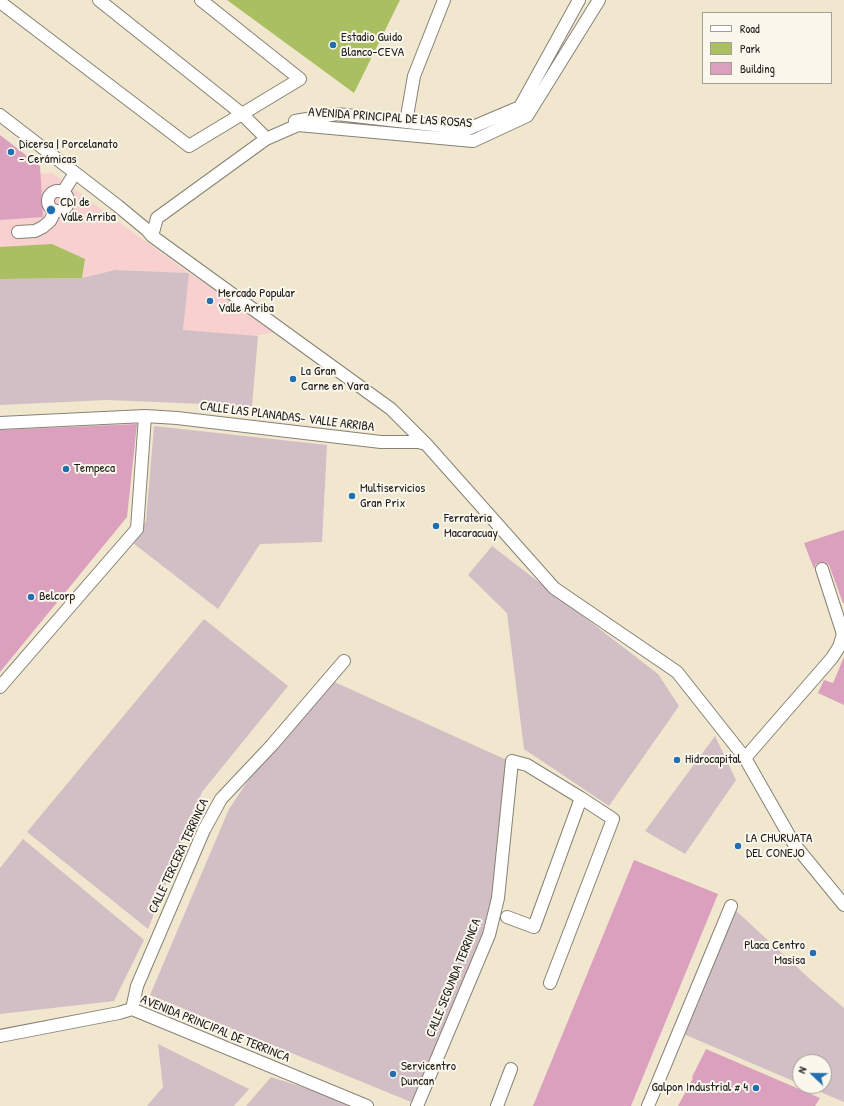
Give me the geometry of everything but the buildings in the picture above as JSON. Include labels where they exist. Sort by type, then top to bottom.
[{"type":"street","points":[[99,0],[242,114],[264,135]]},
{"type":"street","points":[[0,2],[189,146],[300,79],[201,0]]},
{"type":"street","points":[[406,122],[414,76],[444,0]]},
{"type":"street","points":[[149,233],[153,215],[170,200],[234,154],[264,135],[296,120],[338,114],[468,129],[520,107],[580,0]]},
{"type":"street","name":"AVENIDA PRINCIPAL DE LAS ROSAS","points":[[149,233],[157,218],[266,139],[298,125],[473,141],[527,116],[599,0]]},
{"type":"street","points":[[0,115],[118,206],[149,233],[391,409],[426,444],[554,588],[677,672],[745,758],[794,844],[844,905]]},
{"type":"street","points":[[18,232],[35,231],[43,227],[50,221],[54,211],[65,208],[68,198],[63,192],[75,173]]},
{"type":"street","points":[[0,687],[137,529],[146,416]]},
{"type":"street","name":"CALLE LAS PLANADAS- VALLE ARRIBA","points":[[0,423],[146,416],[381,442],[418,442],[426,444]]},
{"type":"street","points":[[745,758],[832,658],[839,647],[842,634],[822,569]]},
{"type":"street","name":"CALLE TERCERA TERRINCA","points":[[132,1009],[137,986],[204,830],[221,798],[272,745],[344,661]]},
{"type":"street","name":"CALLE SEGUNDA TERRINCA","points":[[417,1106],[489,935],[498,898],[512,761],[526,765],[580,798]]},
{"type":"street","points":[[507,917],[534,927],[580,798],[613,819],[550,983]]},
{"type":"street","points":[[648,1106],[731,906]]},
{"type":"street","name":"AVENIDA PRINCIPAL DE TERRINCA","points":[[0,1036],[119,1013],[132,1009],[367,1106]]},
{"type":"street","points":[[496,1106],[511,1069]]},
{"type":"shaded area","name":"CDI de Valle Arriba","points":[[52,173],[189,273],[281,331],[250,337],[183,330],[188,273],[115,270],[82,278],[85,259],[0,247],[0,176]]},
{"type":"shaded area","points":[[115,270],[189,273],[183,330],[258,336],[252,406],[107,400],[0,405],[0,279],[82,278]]},
{"type":"shaded area","points":[[154,426],[327,445],[322,542],[260,544],[218,609],[133,543],[146,521]]},
{"type":"shaded area","points":[[492,546],[658,674],[679,706],[609,806],[524,749],[507,613],[468,575]]},
{"type":"shaded area","points":[[204,619],[288,686],[202,792],[148,929],[27,832]]},
{"type":"shaded area","points":[[330,680],[509,761],[489,935],[411,1102],[150,995],[229,809],[272,745]]},
{"type":"shaded area","points":[[715,736],[736,780],[685,854],[645,831]]},
{"type":"shaded area","points":[[23,839],[144,940],[114,1001],[0,1014],[0,868]]},
{"type":"shaded area","points":[[731,906],[811,980],[844,1008],[844,1102],[825,1094],[832,1094],[832,1054],[792,1054],[792,1081],[679,1032]]},
{"type":"shaded area","points":[[158,1044],[249,1089],[234,1106],[147,1106],[163,1087]]},
{"type":"shaded area","points":[[271,1077],[362,1106],[246,1106]]},
{"type":"green space","name":"Estadio Guido Blanco-CEVA","points":[[227,0],[400,0],[354,93]]},
{"type":"green space","points":[[52,244],[85,259],[82,278],[0,279],[0,247]]},
{"type":"place","name":"Estadio Guido Blanco-CEVA","points":[[333,45]]},
{"type":"place","name":"Dicersa | Porcelanato - Cerámicas","points":[[11,152]]},
{"type":"place","name":"CDI de Valle Arriba","points":[[51,210]]},
{"type":"place","name":"Mercado Popular Valle Arriba","points":[[210,301]]},
{"type":"place","name":"La Gran Carne en Vara","points":[[293,379]]},
{"type":"place","name":"Tempeca","points":[[66,469]]},
{"type":"place","name":"Multiservicios Gran Prix","points":[[352,496]]},
{"type":"place","name":"Ferrateria Macaracuay","points":[[436,526]]},
{"type":"place","name":"Belcorp","points":[[31,597]]},
{"type":"place","name":"Hidrocapital","points":[[677,760]]},
{"type":"place","name":"LA CHURUATA DEL CONEJO","points":[[738,846]]},
{"type":"place","name":"Placa Centro Masisa","points":[[813,953]]},
{"type":"place","name":"Servicentro Duncan","points":[[393,1074]]},
{"type":"place","name":"Galpon Industrial # 4","points":[[756,1088]]}]
